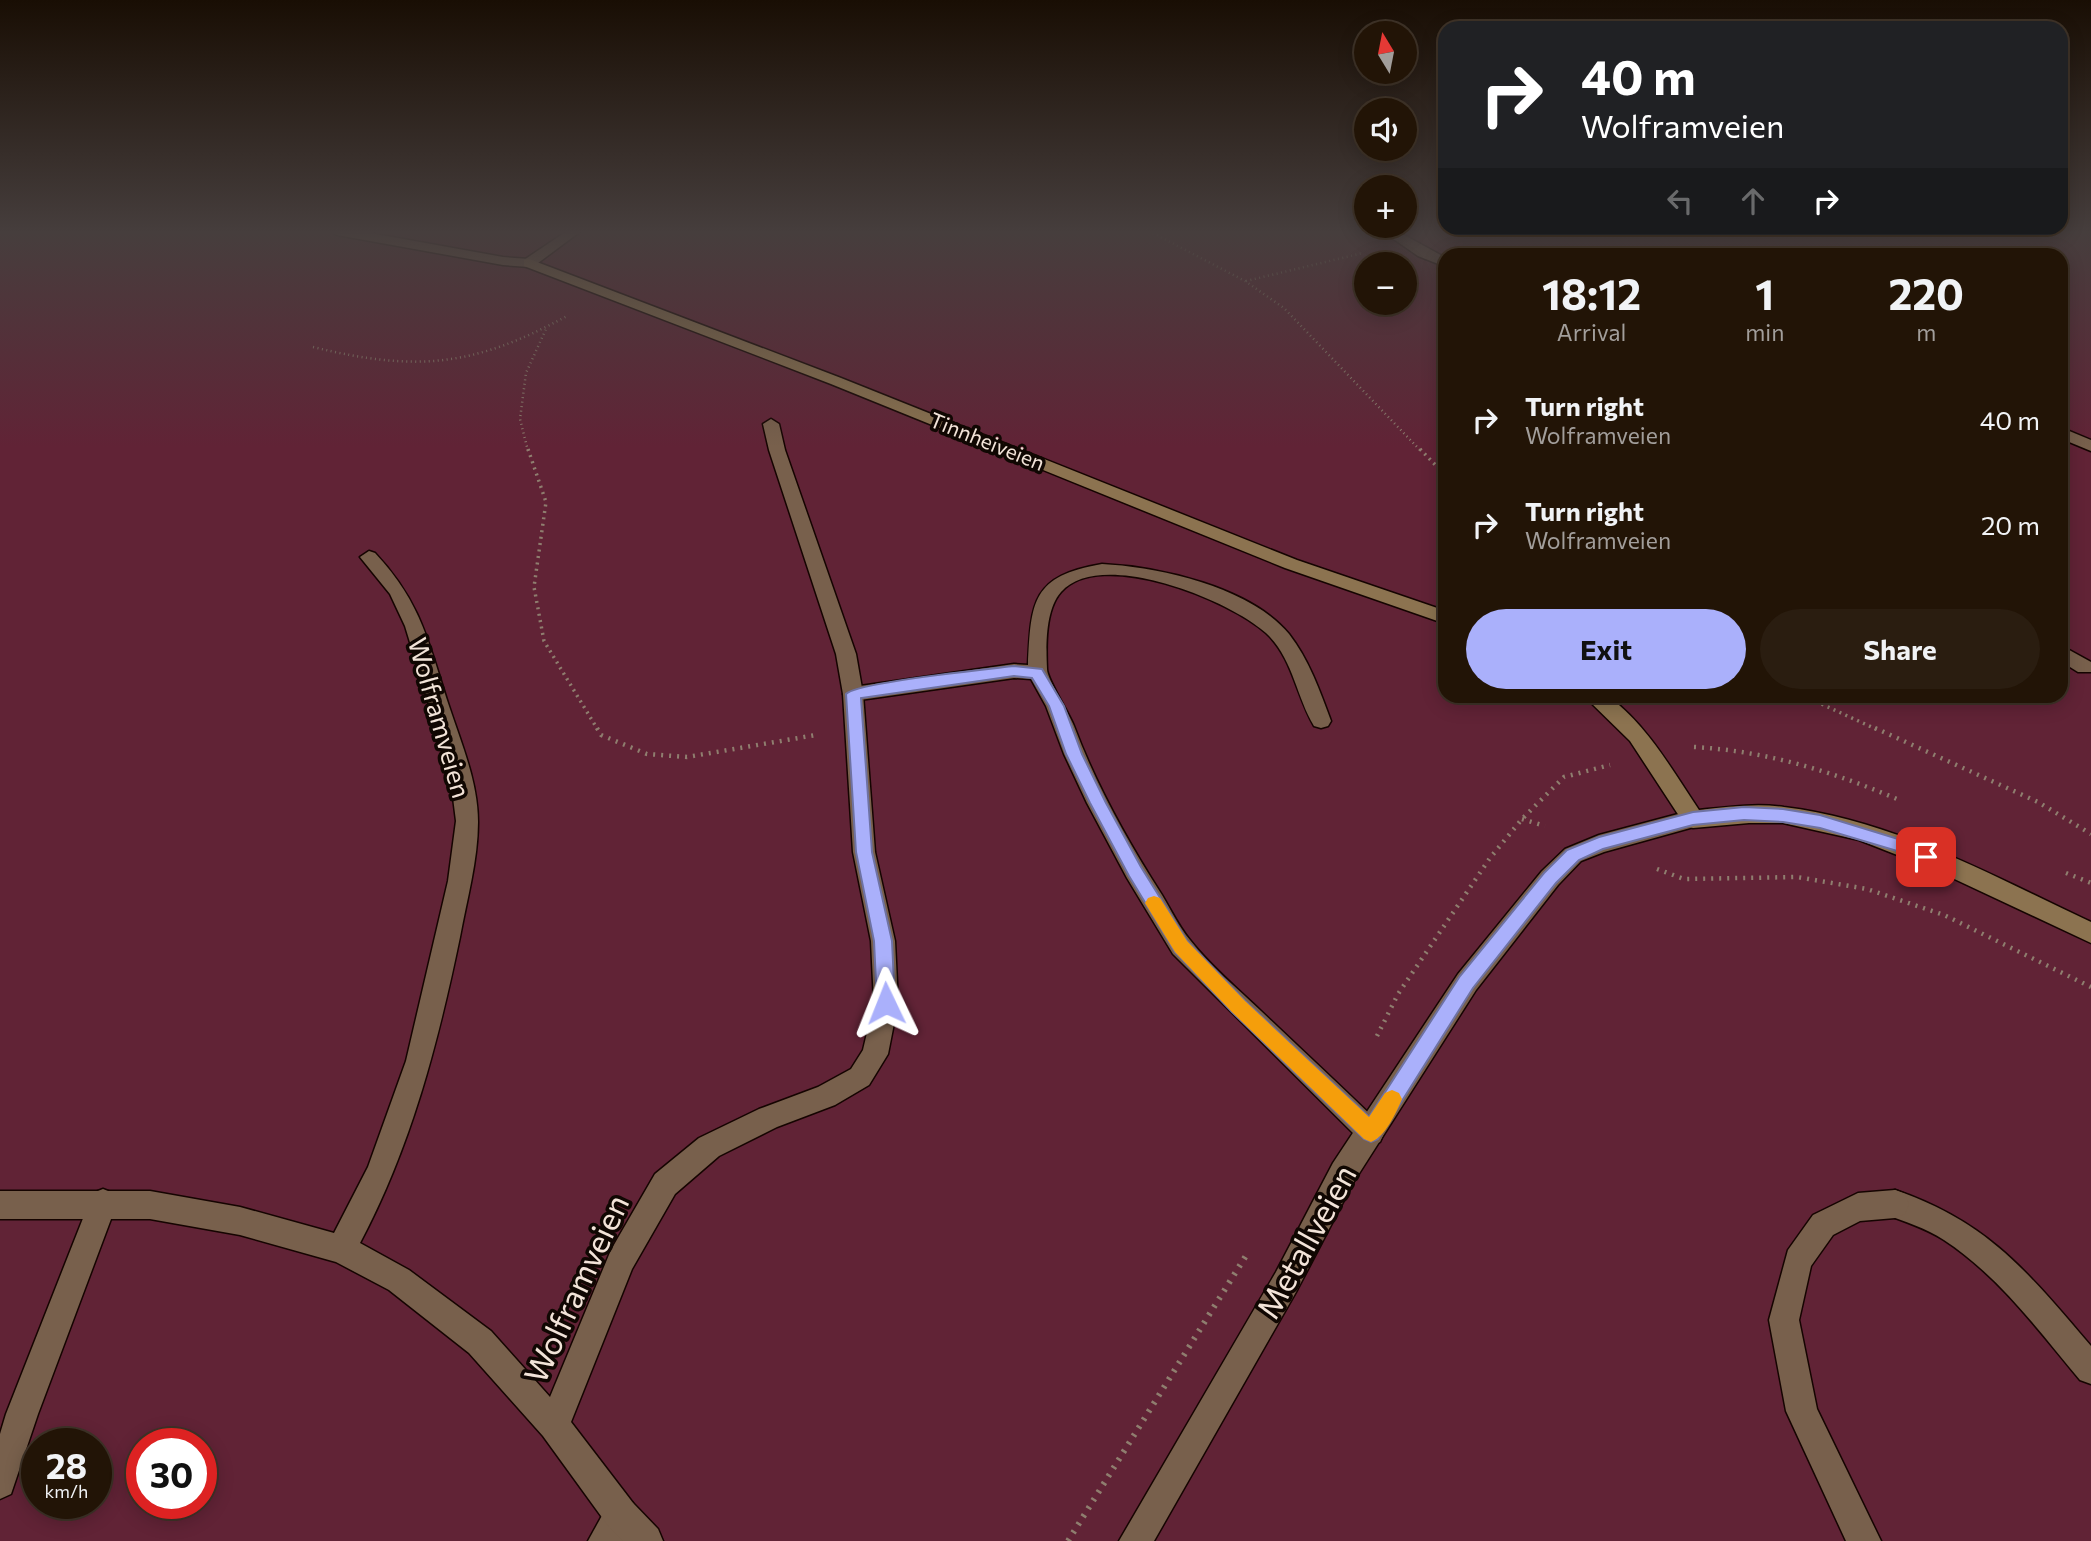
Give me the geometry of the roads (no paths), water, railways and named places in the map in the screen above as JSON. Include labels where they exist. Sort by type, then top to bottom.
[{"type":"street","name":"Tinnheiveien","points":[[627,303],[836,382],[1291,564],[1438,615]]},
{"type":"street","name":"Wolframveien","points":[[0,1205],[150,1205],[240,1221],[341,1249],[399,1280],[480,1342],[554,1425],[621,1260],[665,1184],[709,1147],[768,1118],[826,1096],[860,1077],[875,1054],[886,1003],[883,941],[864,852],[853,694],[846,654],[792,485],[777,450],[771,424]]},
{"type":"street","points":[[2068,436],[2091,446]]},
{"type":"street","name":"Wolframveien","points":[[341,1249],[364,1210],[400,1123],[428,1036],[458,884],[467,820],[461,780],[406,605],[391,580],[369,557]]},
{"type":"street","points":[[1321,721],[1297,666],[1274,630],[1241,605],[1219,594],[1174,579],[1099,570],[1070,575],[1054,588],[1042,611],[1037,673],[1056,706],[1074,754],[1098,803],[1135,872],[1181,947],[1371,1133]]},
{"type":"street","points":[[2068,657],[2085,667]]},
{"type":"street","points":[[853,694],[1014,671],[1037,673]]},
{"type":"street","points":[[1604,703],[1650,754],[1693,819],[1744,814],[1783,815],[1820,821],[1902,846],[2091,933]]},
{"type":"street","name":"Metallveien","points":[[1136,1541],[1286,1282],[1343,1174],[1466,982],[1550,878],[1573,855],[1599,844],[1693,819]]},
{"type":"street","points":[[0,1483],[22,1414],[103,1203]]},
{"type":"street","points":[[1864,1541],[1846,1509],[1802,1412],[1784,1320],[1798,1260],[1823,1225],[1857,1207],[1895,1204],[1917,1209],[1976,1244],[2029,1298],[2091,1369]]},
{"type":"street","points":[[554,1425],[613,1528],[646,1541]]}]
